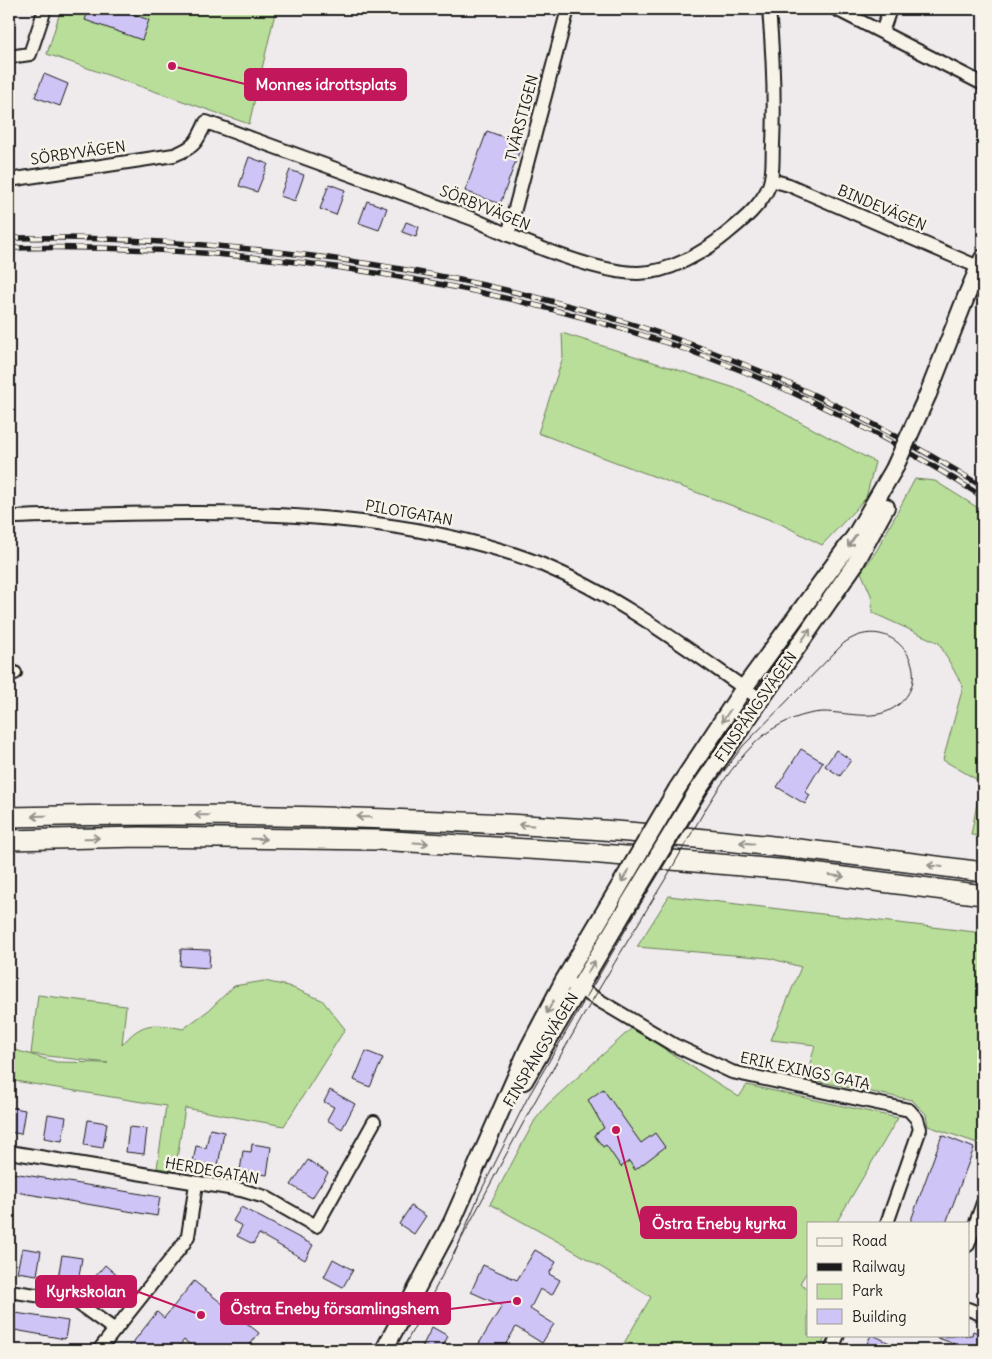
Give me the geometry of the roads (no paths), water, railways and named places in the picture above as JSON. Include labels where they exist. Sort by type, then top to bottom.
[{"type":"highway","points":[[9,817],[141,814],[368,818],[575,828],[795,848],[983,872]]},
{"type":"highway","points":[[9,840],[140,837],[396,841],[578,852],[789,870],[983,895]]},
{"type":"main road","name":"FINSPÅNGSVÄGEN","points":[[571,984],[628,905],[698,790],[855,564],[933,396],[966,296],[982,265]]},
{"type":"main road","name":"FINSPÅNGSVÄGEN","points":[[384,1350],[452,1222],[494,1130],[571,984],[609,904],[677,789],[744,688],[856,536],[899,470]]},
{"type":"street","points":[[9,57],[30,54],[45,9]]},
{"type":"street","name":"TVÄRSTIGEN","points":[[508,235],[568,9]]},
{"type":"street","name":"SÖRBYVÄGEN","points":[[9,180],[174,155],[189,149],[197,142],[206,122],[473,219],[508,235],[604,269],[639,273],[657,270],[692,257],[719,240],[749,214],[761,200],[770,180],[774,64],[769,9]]},
{"type":"street","points":[[836,9],[983,84]]},
{"type":"street","points":[[882,32],[890,9]]},
{"type":"street","name":"BINDEVÄGEN","points":[[770,180],[789,185],[982,265]]},
{"type":"street","name":"PILOTGATAN","points":[[9,517],[217,512],[271,514],[369,522],[465,540],[534,561],[624,605],[760,699]]},
{"type":"street","name":"ERIK EXINGS GATA","points":[[571,984],[674,1045],[732,1072],[910,1110],[917,1119],[920,1129],[887,1222]]},
{"type":"street","name":"HERDEGATAN","points":[[9,1152],[241,1190],[265,1197],[316,1226],[374,1122]]},
{"type":"street","points":[[99,1350],[188,1236],[196,1184]]},
{"type":"street","points":[[970,1239],[983,1203]]},
{"type":"street","points":[[9,1291],[75,1302],[115,1330]]},
{"type":"street","points":[[970,1310],[983,1315]]},
{"type":"street","points":[[831,1350],[838,1336]]},
{"type":"tram line","points":[[402,1350],[451,1258],[468,1228],[516,1135],[565,1048],[724,780],[753,745],[768,732],[787,721],[823,712],[876,715],[892,709],[906,696],[913,681],[912,666],[906,652],[895,640],[880,634],[863,634],[844,643],[743,746],[709,791],[527,1099],[480,1193],[454,1255]]},
{"type":"railway","points":[[9,238],[140,240],[270,251],[366,263],[460,280],[551,301],[641,327],[728,358],[814,395],[899,438],[983,487]]},
{"type":"railway","points":[[9,248],[173,251],[339,267],[422,281],[503,298],[583,318],[661,341],[745,372],[786,390],[867,429],[983,497]]},
{"type":"place","name":"Monnes idrottsplats","points":[[172,66]]},
{"type":"place","name":"Östra Eneby kyrka","points":[[616,1130]]},
{"type":"place","name":"Östra Eneby församlingshem","points":[[517,1301]]},
{"type":"place","name":"Kyrkskolan","points":[[201,1315]]}]
